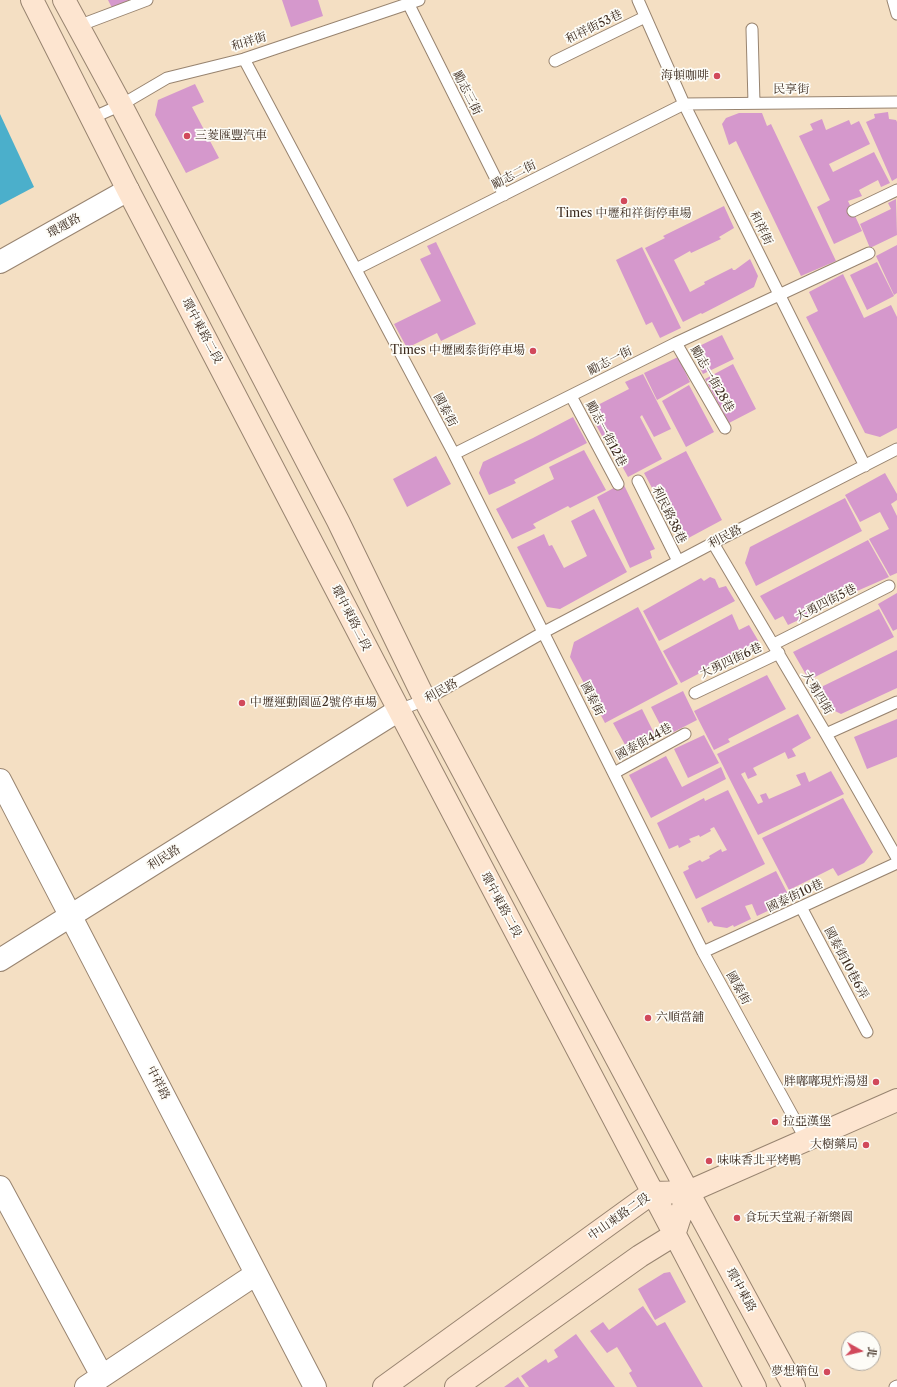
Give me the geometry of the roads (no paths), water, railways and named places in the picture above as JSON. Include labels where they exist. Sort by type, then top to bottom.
[{"type":"street","name":"環中東路二段","points":[[32,0],[128,190],[674,1235]]},
{"type":"street","points":[[64,0],[121,105],[338,521],[425,700],[688,1192],[674,1235],[640,1256],[456,1387]]},
{"type":"street","name":"環運路","points":[[0,262],[128,190]]},
{"type":"street","name":"利民路","points":[[0,960],[399,710]]},
{"type":"street","name":"中祥路","points":[[0,780],[315,1387]]},
{"type":"street","points":[[688,1192],[897,1100]]},
{"type":"street","points":[[0,1187],[94,1381],[256,1274]]},
{"type":"street","name":"中山東路二段","points":[[384,1387],[652,1193],[688,1192]]},
{"type":"street","name":"環中東路","points":[[688,1192],[794,1387]]},
{"type":"street","points":[[674,1235],[755,1387]]},
{"type":"lane","points":[[78,26],[147,0]]},
{"type":"lane","name":"和祥街","points":[[638,0],[684,104],[865,466]]},
{"type":"lane","points":[[893,0],[897,14]]},
{"type":"lane","name":"和祥街","points":[[92,118],[121,105],[167,78],[244,59],[413,2]]},
{"type":"lane","name":"勵志三街","points":[[413,2],[504,195]]},
{"type":"lane","name":"和祥街53巷","points":[[555,61],[645,17]]},
{"type":"lane","points":[[752,29],[754,103]]},
{"type":"lane","name":"國泰街","points":[[244,59],[454,454],[703,952],[806,1140]]},
{"type":"lane","name":"民享街","points":[[684,104],[897,102]]},
{"type":"lane","name":"勵志二街","points":[[356,270],[684,104]]},
{"type":"lane","points":[[853,211],[897,190]]},
{"type":"lane","name":"勵志一街","points":[[454,454],[676,343],[869,254]]},
{"type":"lane","name":"勵志一街28巷","points":[[676,343],[725,428]]},
{"type":"lane","name":"勵志一街12巷","points":[[571,396],[618,484]]},
{"type":"lane","name":"利民路","points":[[399,710],[425,700],[544,632],[678,562],[713,542],[897,449]]},
{"type":"lane","name":"利民路38巷","points":[[638,481],[678,562]]},
{"type":"lane","name":"大勇四街","points":[[713,542],[897,858]]},
{"type":"lane","name":"大勇四街5巷","points":[[776,649],[889,586]]},
{"type":"lane","name":"大勇四街6巷","points":[[695,693],[776,649]]},
{"type":"lane","points":[[826,734],[897,702]]},
{"type":"lane","name":"國泰街44巷","points":[[614,773],[686,734]]},
{"type":"lane","name":"國泰街10巷","points":[[703,952],[897,863]]},
{"type":"lane","name":"國泰街10巷6弄","points":[[801,907],[867,1032]]},
{"type":"water","points":[[0,114],[34,187],[0,205]]},
{"type":"place","name":"海頓咖啡","points":[[717,76]]},
{"type":"place","name":"三菱匯豐汽車","points":[[187,136]]},
{"type":"place","name":"Times 中壢和祥街停車場","points":[[624,201]]},
{"type":"place","name":"Times 中壢國泰街停車場","points":[[533,351]]},
{"type":"place","name":"中壢運動園區2號停車場","points":[[242,703]]},
{"type":"place","name":"六順當舖","points":[[648,1018]]},
{"type":"place","name":"胖嘟嘟現炸湯翅","points":[[876,1082]]},
{"type":"place","name":"拉亞漢堡","points":[[775,1122]]},
{"type":"place","name":"大樹藥局","points":[[866,1145]]},
{"type":"place","name":"味味香北平烤鴨","points":[[709,1161]]},
{"type":"place","name":"食玩天堂親子新樂園","points":[[737,1218]]},
{"type":"place","name":"夢想箱包","points":[[827,1372]]}]
